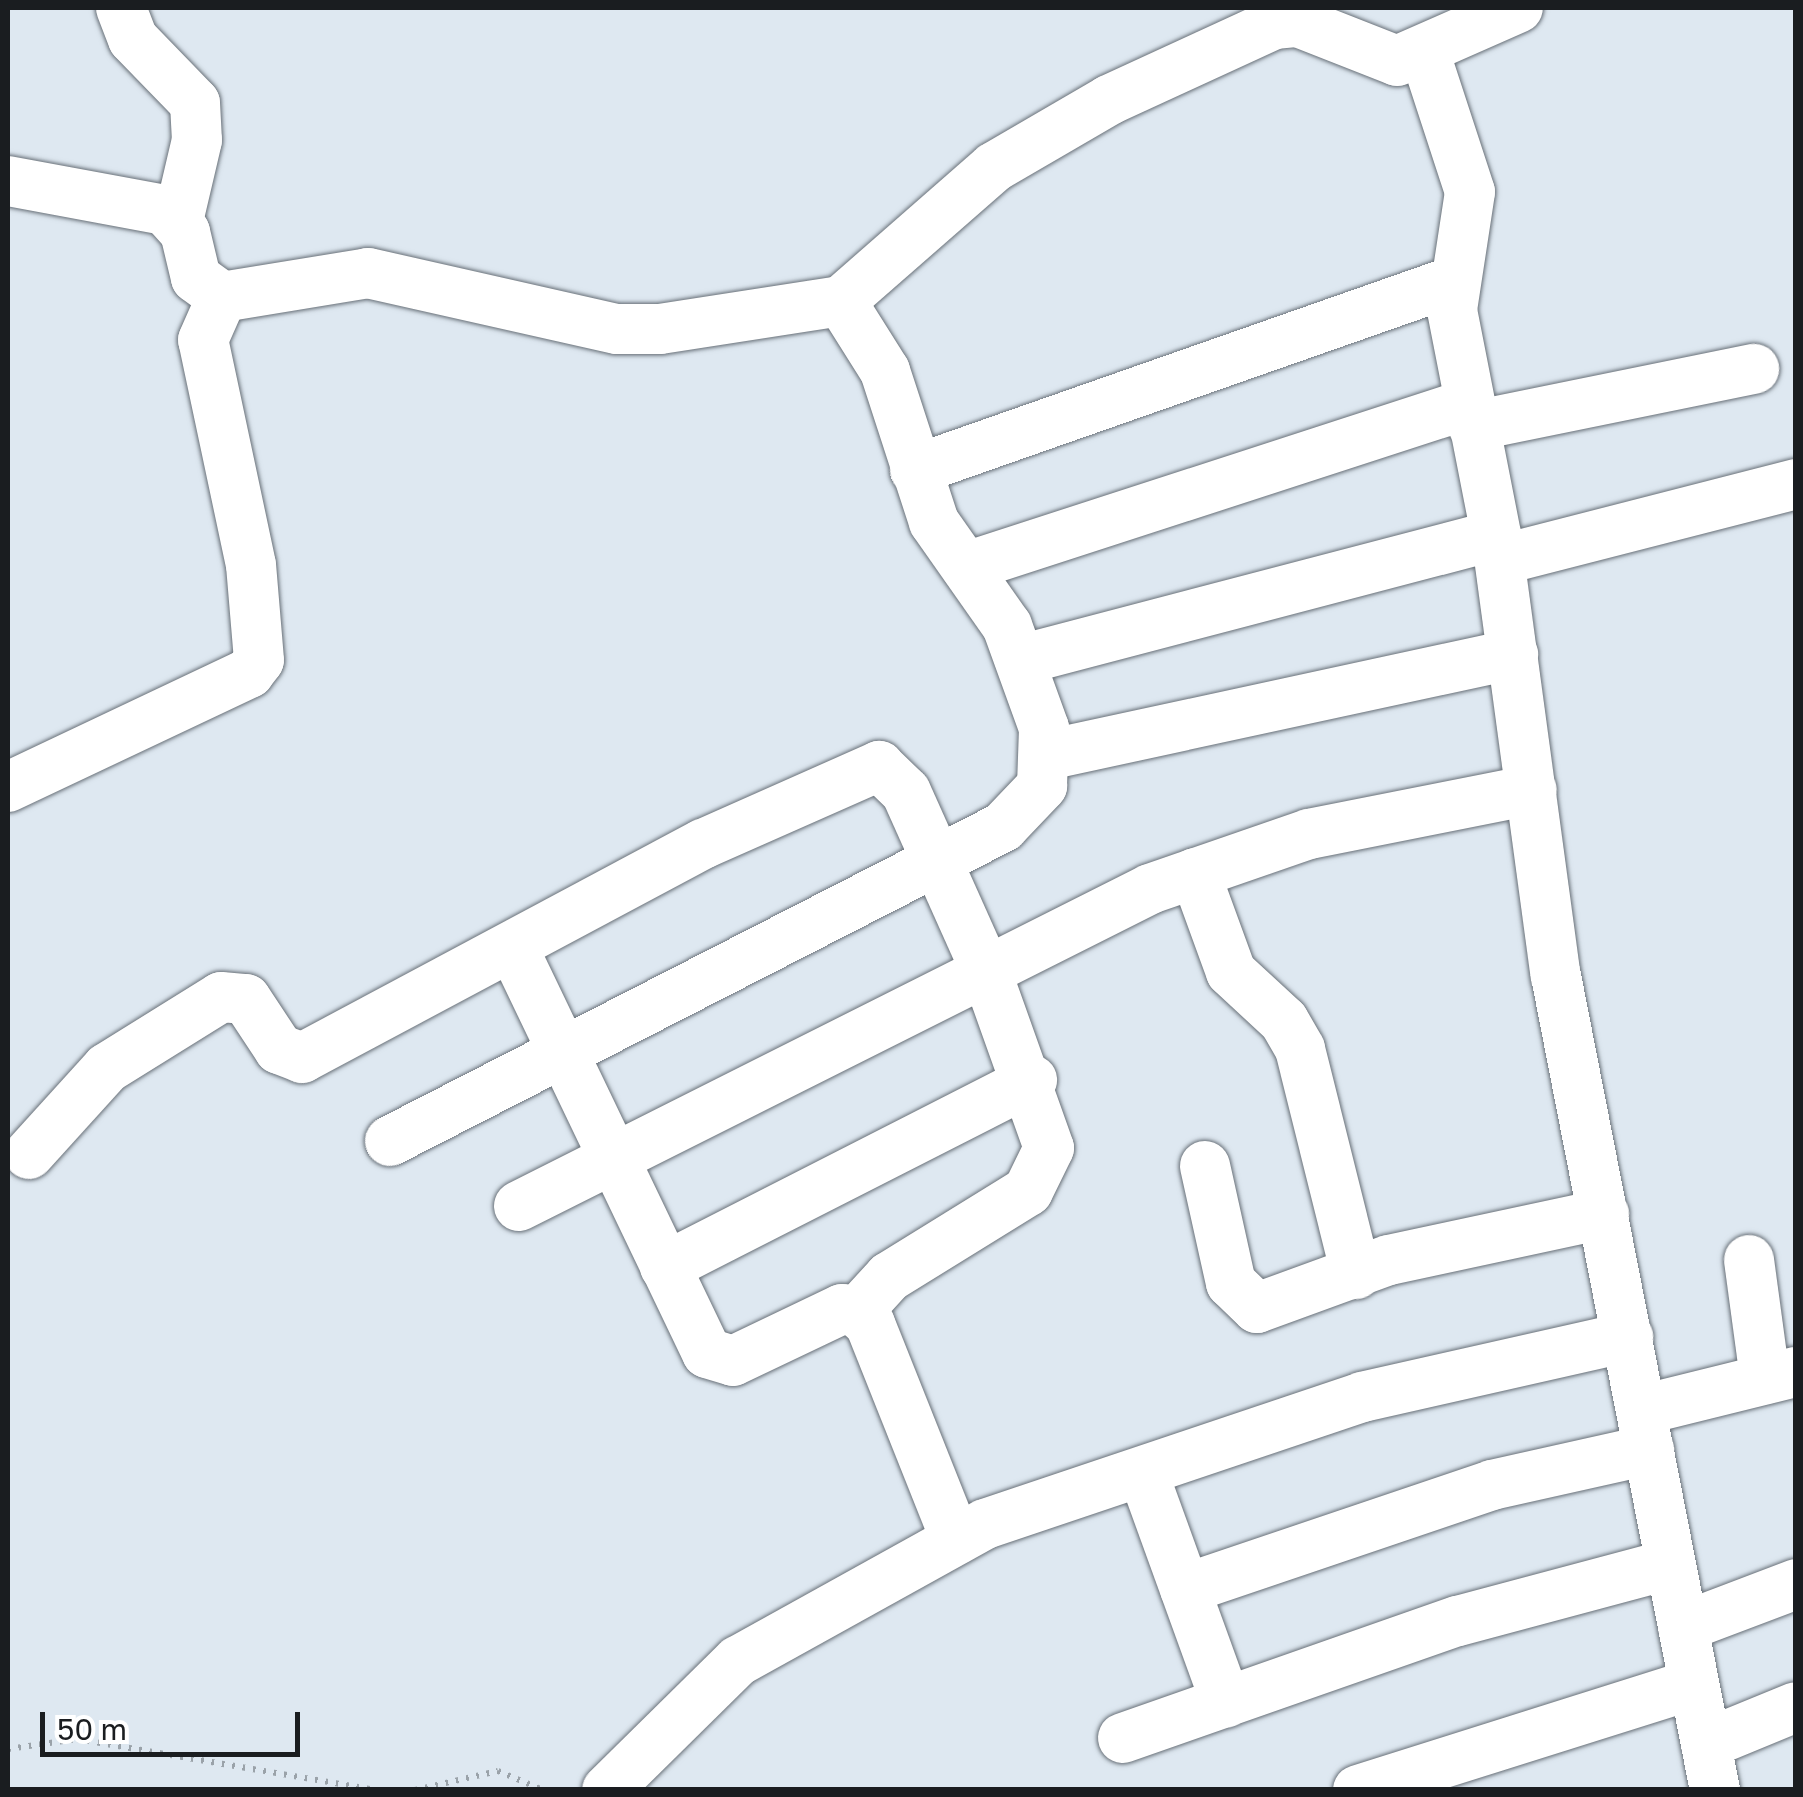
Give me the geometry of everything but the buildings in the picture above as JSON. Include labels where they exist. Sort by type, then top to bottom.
[{"type":"street","points":[[121,8],[133,39],[194,104],[197,140],[178,221],[196,278],[222,298],[368,273],[617,330],[841,301],[1022,149],[1274,24],[1319,29],[1372,58],[1424,51],[1518,8]]},
{"type":"street","points":[[1424,51],[1470,192],[1451,282],[1471,414],[1498,547],[1556,976],[1710,1767],[1796,1707]]},
{"type":"street","points":[[8,181],[148,202],[178,221]]},
{"type":"street","points":[[915,470],[1451,282]]},
{"type":"street","points":[[8,787],[249,673],[259,660],[250,565],[203,340],[222,298]]},
{"type":"street","points":[[390,1140],[564,1054],[1028,806],[1047,756],[1020,660],[966,567],[934,522],[876,350],[841,301]]},
{"type":"street","points":[[966,567],[1471,414],[1754,370]]},
{"type":"street","points":[[1020,660],[1498,547],[1796,484]]},
{"type":"street","points":[[1047,756],[1513,654]]},
{"type":"street","points":[[29,1154],[107,1068],[221,997],[246,999],[279,1050],[302,1058],[704,844],[873,767],[906,792],[986,972],[1032,1080],[1046,1168],[1028,1191],[878,1285],[857,1312]]},
{"type":"street","points":[[519,1206],[986,972],[1195,873],[1309,834],[1532,790]]},
{"type":"street","points":[[1195,873],[1230,972],[1284,1021],[1300,1049],[1356,1274]]},
{"type":"street","points":[[513,948],[665,1267],[717,1361],[842,1309],[857,1312],[870,1324],[956,1540]]},
{"type":"street","points":[[665,1267],[1032,1080]]},
{"type":"street","points":[[1205,1166],[1230,1284],[1246,1306],[1356,1274],[1604,1214]]},
{"type":"street","points":[[1185,1588],[1492,1485],[1645,1430],[1780,1375],[1748,1260]]},
{"type":"street","points":[[607,1790],[738,1661],[956,1540],[1362,1397],[1628,1337]]},
{"type":"street","points":[[1143,1472],[1226,1702]]},
{"type":"street","points":[[1123,1738],[1458,1621],[1670,1564]]},
{"type":"street","points":[[1683,1627],[1796,1584]]},
{"type":"street","points":[[1358,1790],[1694,1684]]},
{"type":"path","points":[[8,1749],[77,1739],[376,1790]]},
{"type":"path","points":[[416,1790],[498,1771],[544,1790]]}]
